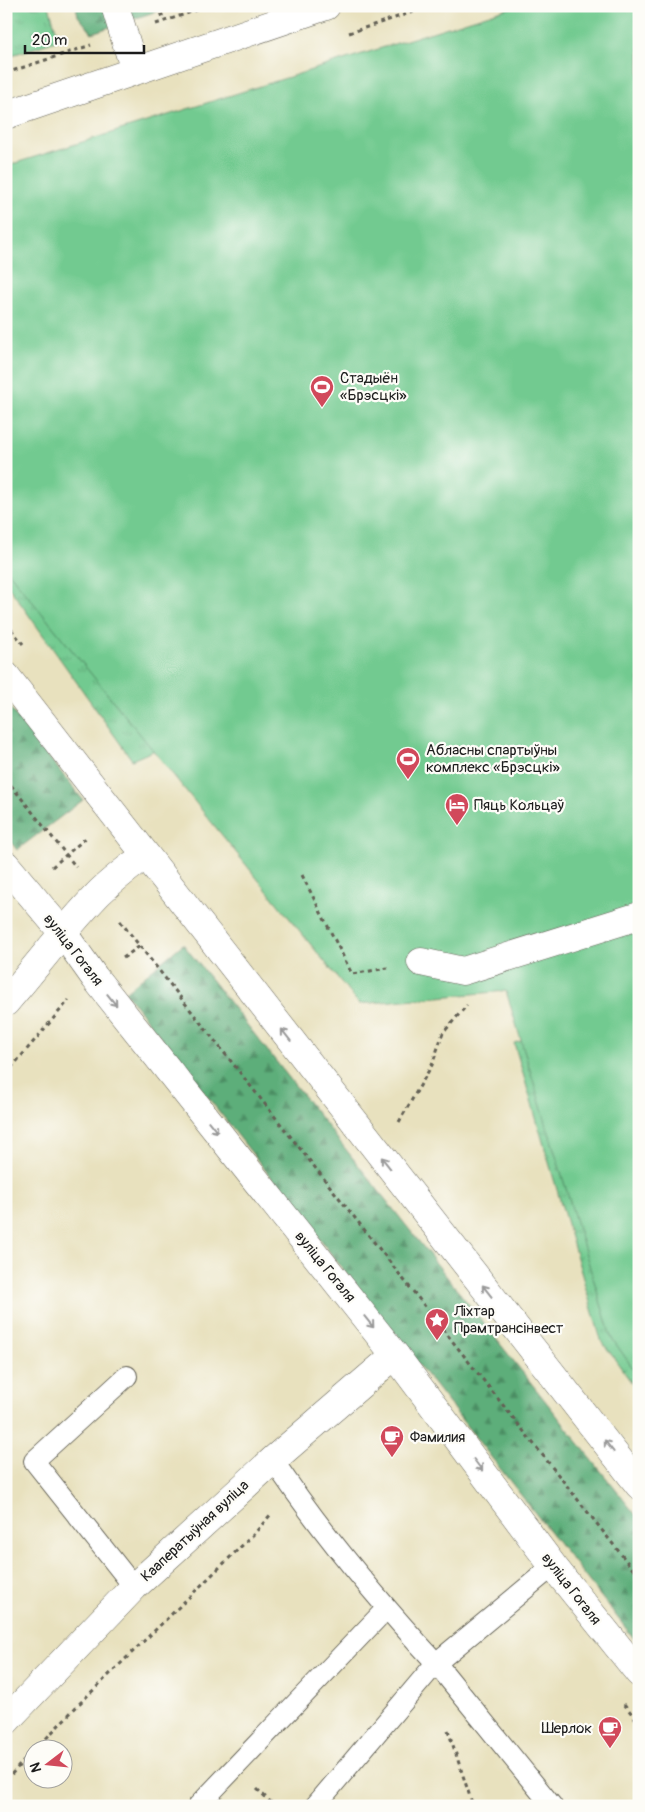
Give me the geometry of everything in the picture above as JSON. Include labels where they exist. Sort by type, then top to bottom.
[{"type":"main road","points":[[115,6],[135,71]]},
{"type":"main road","points":[[6,115],[326,6]]},
{"type":"main road","points":[[6,676],[116,815],[144,855],[639,1485]]},
{"type":"main road","points":[[6,1002],[39,964],[62,933],[99,894],[144,855]]},
{"type":"main road","name":"вуліца Гогаля","points":[[6,865],[62,933],[95,978],[395,1355],[553,1566],[639,1673]]},
{"type":"main road","points":[[421,962],[463,971],[639,916]]},
{"type":"main road","name":"Кааператыўная вуліца","points":[[6,1721],[134,1587],[273,1460],[395,1355]]},
{"type":"lane","points":[[127,1376],[34,1461],[134,1587]]},
{"type":"lane","points":[[273,1460],[292,1489],[386,1609],[436,1663],[552,1806]]},
{"type":"lane","points":[[315,1806],[436,1663],[553,1566]]},
{"type":"lane","points":[[198,1806],[386,1609]]},
{"type":"path","points":[[159,6],[164,22]]},
{"type":"path","points":[[6,779],[639,1577]]},
{"type":"path","points":[[26,891],[65,854],[116,815]]},
{"type":"path","points":[[302,874],[352,974],[421,962]]},
{"type":"path","points":[[399,1122],[432,1065],[443,1033],[471,1000],[463,971]]},
{"type":"path","points":[[6,1074],[69,1000]]},
{"type":"path","points":[[45,1740],[254,1534],[292,1489]]},
{"type":"path","points":[[6,1780],[22,1763]]},
{"type":"green space","points":[[6,6],[49,6],[59,40],[6,57]]},
{"type":"green space","points":[[76,6],[162,6],[160,10],[92,33],[78,16]]},
{"type":"green space","name":"Абласны спартыўны комплекс «Брэсцкі»","points":[[515,6],[639,6],[639,1377],[611,1337],[506,991],[359,1004],[6,569],[6,166]]},
{"type":"green space","points":[[6,551],[162,747],[132,760],[6,583]]},
{"type":"green space","points":[[6,703],[83,800],[17,850],[6,836]]},
{"type":"green space","points":[[183,944],[639,1519],[639,1645],[125,992]]},
{"type":"green space","points":[[542,1035],[639,1375],[639,1393],[601,1340],[514,1043]]},
{"type":"place","name":"Стадыён «Брэсцкі»","points":[[322,408]]},
{"type":"place","name":"Абласны спартыўны комплекс «Брэсцкі»","points":[[408,780]]},
{"type":"place","name":"Пяць Кольцаў","points":[[457,826]]},
{"type":"place","name":"Ліхтар Прамтрансінвест","points":[[437,1341]]},
{"type":"place","name":"Фамилия","points":[[392,1458]]},
{"type":"place","name":"Шерлок","points":[[610,1749]]}]
